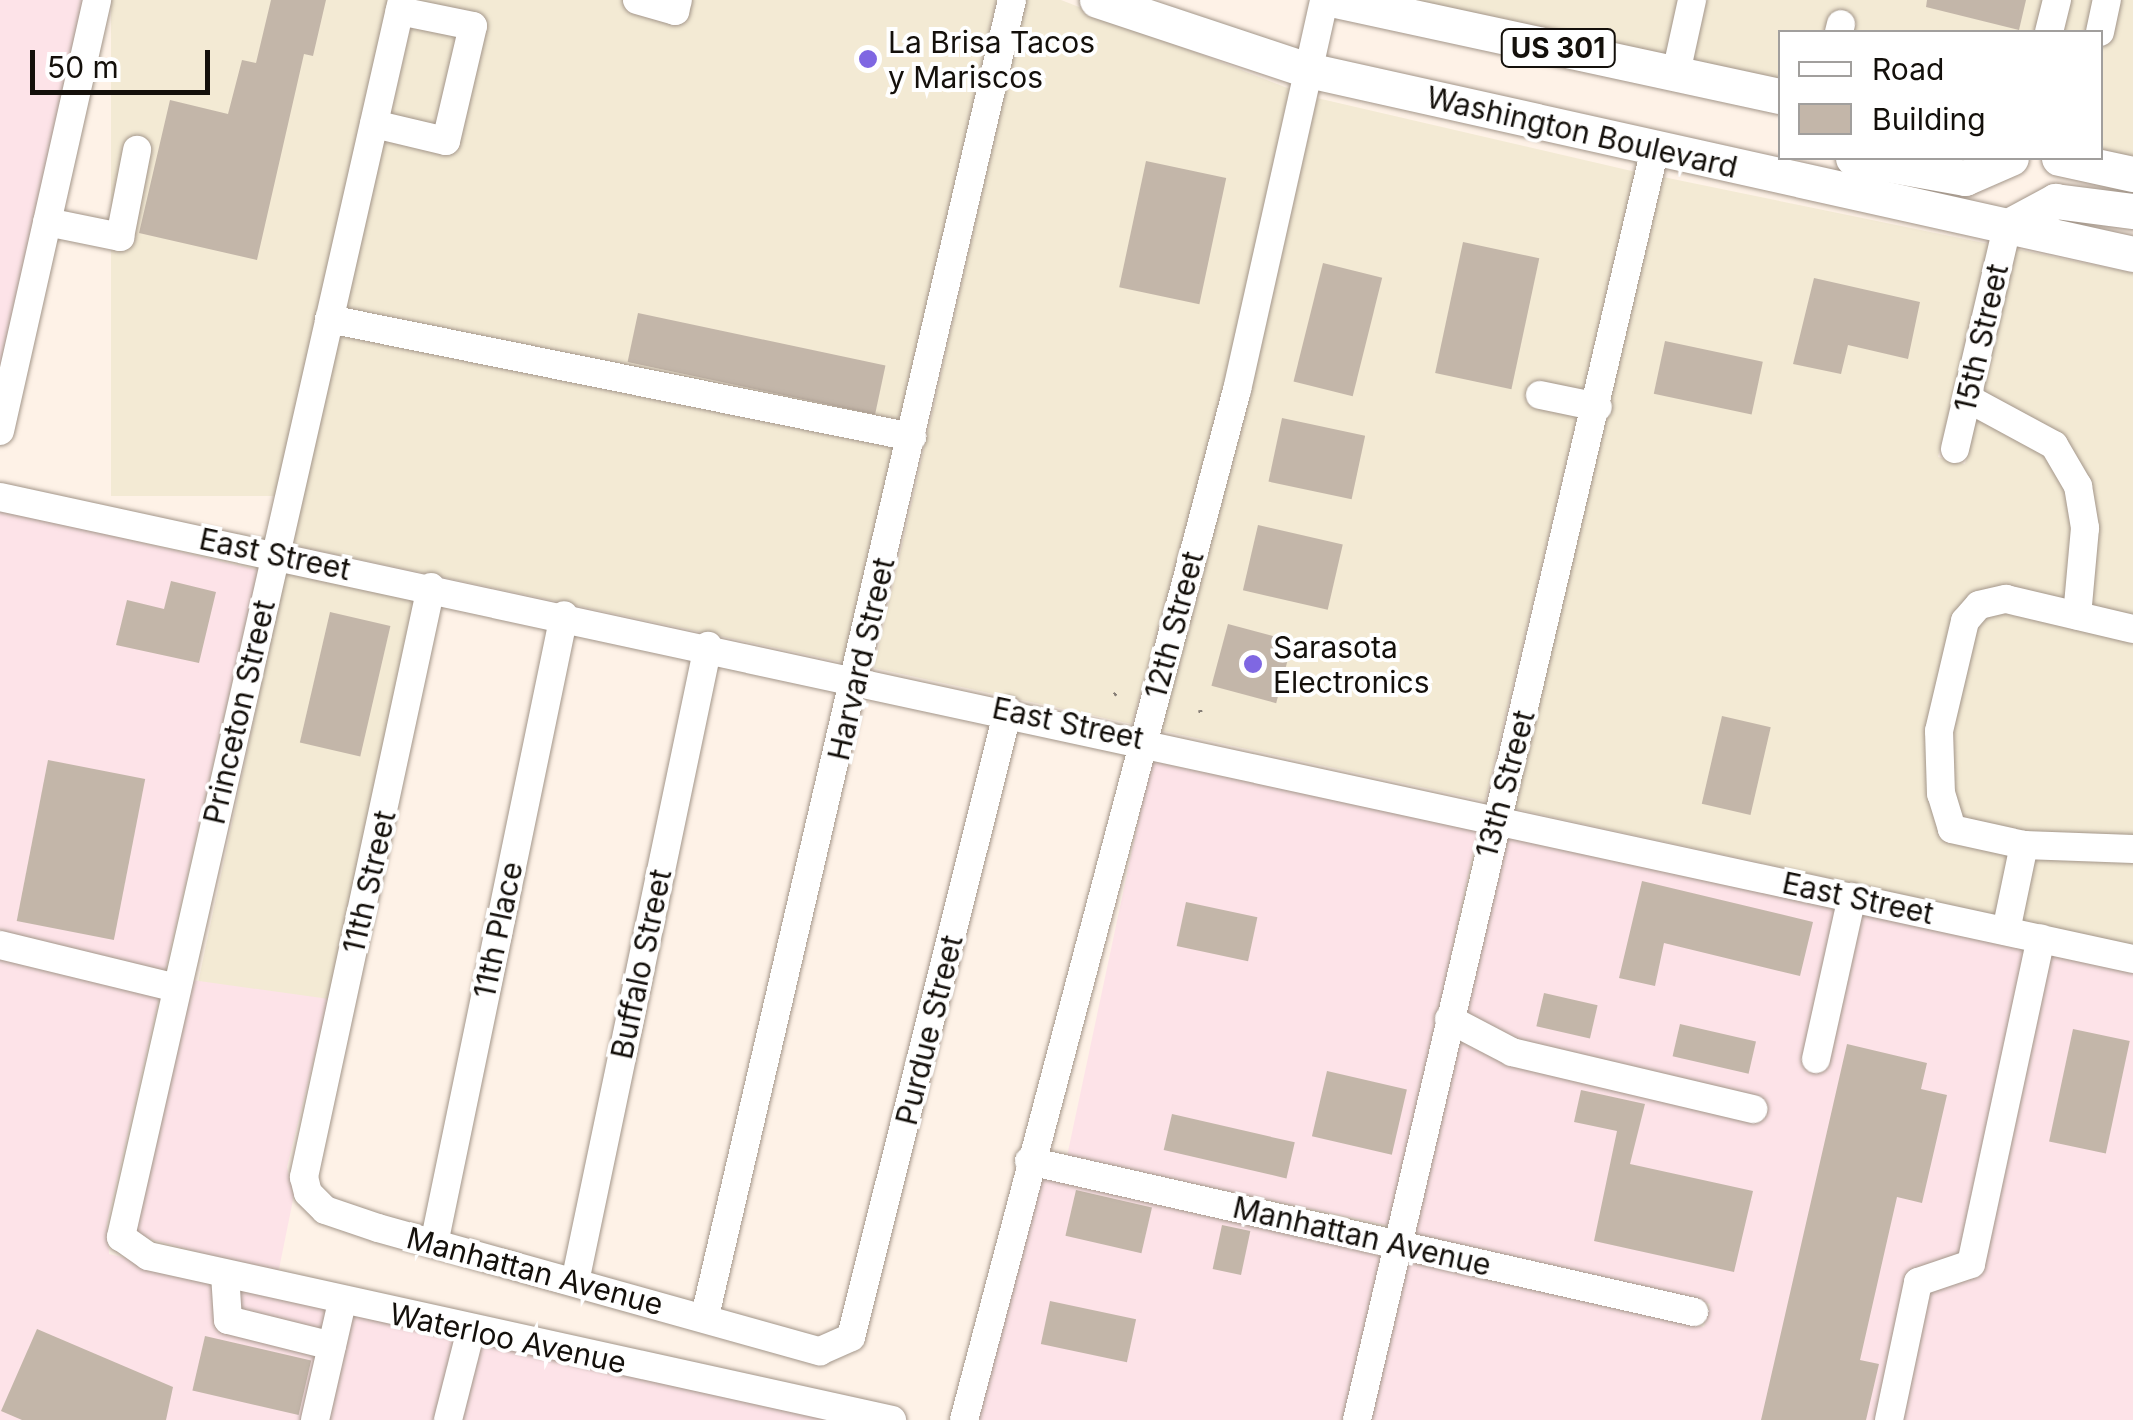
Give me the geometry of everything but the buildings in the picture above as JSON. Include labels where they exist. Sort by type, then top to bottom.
[{"type":"main road","name":"Washington Boulevard","points":[[1097,0],[1308,70],[1655,148],[1774,165],[2007,227],[2133,254]]},
{"type":"main road","name":"US 301","points":[[1336,0],[1778,96]]},
{"type":"main road","points":[[1863,160],[1965,178],[2006,160]]},
{"type":"main road","points":[[2067,160],[2133,174]]},
{"type":"main road","points":[[2007,227],[2055,201],[2133,210]]},
{"type":"street","points":[[0,431],[97,0]]},
{"type":"street","points":[[636,0],[675,11],[678,0]]},
{"type":"street","name":"Harvard Street","points":[[705,1316],[857,678],[1012,0]]},
{"type":"street","name":"12th Street","points":[[964,1420],[1029,1161],[1237,390],[1324,0]]},
{"type":"street","points":[[1676,73],[1692,0]]},
{"type":"street","points":[[2050,30],[2057,0]]},
{"type":"street","points":[[2100,30],[2108,0]]},
{"type":"street","points":[[374,124],[446,140],[473,26],[401,5]]},
{"type":"street","name":"Princeton Street","points":[[126,1247],[120,1228],[401,5]]},
{"type":"street","name":"13th Street","points":[[1357,1420],[1495,817],[1598,407],[1655,148]]},
{"type":"street","points":[[47,222],[120,237],[137,150]]},
{"type":"street","name":"15th Street","points":[[1954,449],[2007,227]]},
{"type":"street","points":[[330,319],[912,437]]},
{"type":"street","points":[[1540,395],[1598,407]]},
{"type":"street","points":[[1967,398],[2054,445],[2078,486],[2077,616]]},
{"type":"street","name":"East Street","points":[[0,497],[1008,710],[2133,958]]},
{"type":"street","name":"11th Street","points":[[304,1177],[432,587]]},
{"type":"street","points":[[2133,629],[2006,599],[1979,606],[1965,621],[1939,731],[1952,829],[2024,846],[2133,849]]},
{"type":"street","name":"11th Place","points":[[434,1244],[564,615]]},
{"type":"street","name":"Buffalo Street","points":[[574,1282],[708,646]]},
{"type":"street","name":"Purdue Street","points":[[842,1347],[1008,710]]},
{"type":"street","points":[[2006,931],[2024,846]]},
{"type":"street","points":[[1816,1059],[1852,897]]},
{"type":"street","points":[[1888,1420],[1918,1282],[1970,1264],[2041,938]]},
{"type":"street","points":[[0,946],[176,988]]},
{"type":"street","points":[[1448,1019],[1512,1052],[1753,1109]]},
{"type":"street","name":"Manhattan Avenue","points":[[1029,1161],[1694,1312]]},
{"type":"street","name":"Manhattan Avenue","points":[[304,1177],[325,1210],[820,1351],[842,1347]]},
{"type":"street","name":"Waterloo Avenue","points":[[126,1247],[804,1411],[892,1420]]},
{"type":"street","points":[[226,1274],[228,1320],[332,1346]]},
{"type":"street","points":[[315,1420],[342,1302]]},
{"type":"street","points":[[448,1420],[471,1330]]},
{"type":"shaded area","points":[[0,0],[83,0],[0,367]]},
{"type":"shaded area","points":[[111,0],[388,0],[388,496],[111,496]]},
{"type":"shaded area","points":[[417,0],[997,0],[846,663],[292,545]]},
{"type":"shaded area","points":[[1026,0],[1061,0],[1290,89],[1224,387],[1132,724],[874,668]]},
{"type":"shaded area","points":[[1394,0],[1678,0],[1665,58]]},
{"type":"shaded area","points":[[1707,0],[2043,0],[2036,30],[1778,30],[1778,83],[1692,64]]},
{"type":"shaded area","points":[[2071,0],[2133,0],[2133,160],[2103,153],[2103,30],[2064,30]]},
{"type":"shaded area","points":[[1317,98],[1636,172],[1485,801],[1159,730],[1248,405]]},
{"type":"shaded area","points":[[1663,177],[1989,244],[1938,457],[1965,464],[2016,249],[2133,273],[2133,945],[1512,808]]},
{"type":"shaded area","points":[[0,509],[258,570],[107,1224],[109,1254],[828,1420],[0,1420]]},
{"type":"shaded area","points":[[286,569],[416,597],[328,1009],[198,982]]},
{"type":"shaded area","points":[[1151,761],[1478,830],[1393,1227],[1067,1157]]},
{"type":"shaded area","points":[[1504,837],[2133,973],[2133,1420],[1371,1420],[1409,1260],[1704,1327],[1710,1304],[1415,1235]]},
{"type":"shaded area","points":[[192,980],[329,999],[287,1167],[294,1195],[278,1274],[135,1235]]},
{"type":"shaded area","points":[[1039,1176],[1382,1253],[1343,1420],[978,1420]]},
{"type":"place","name":"La Brisa Tacos y Mariscos","points":[[868,59]]},
{"type":"place","name":"Sarasota Electronics","points":[[1253,664]]}]
